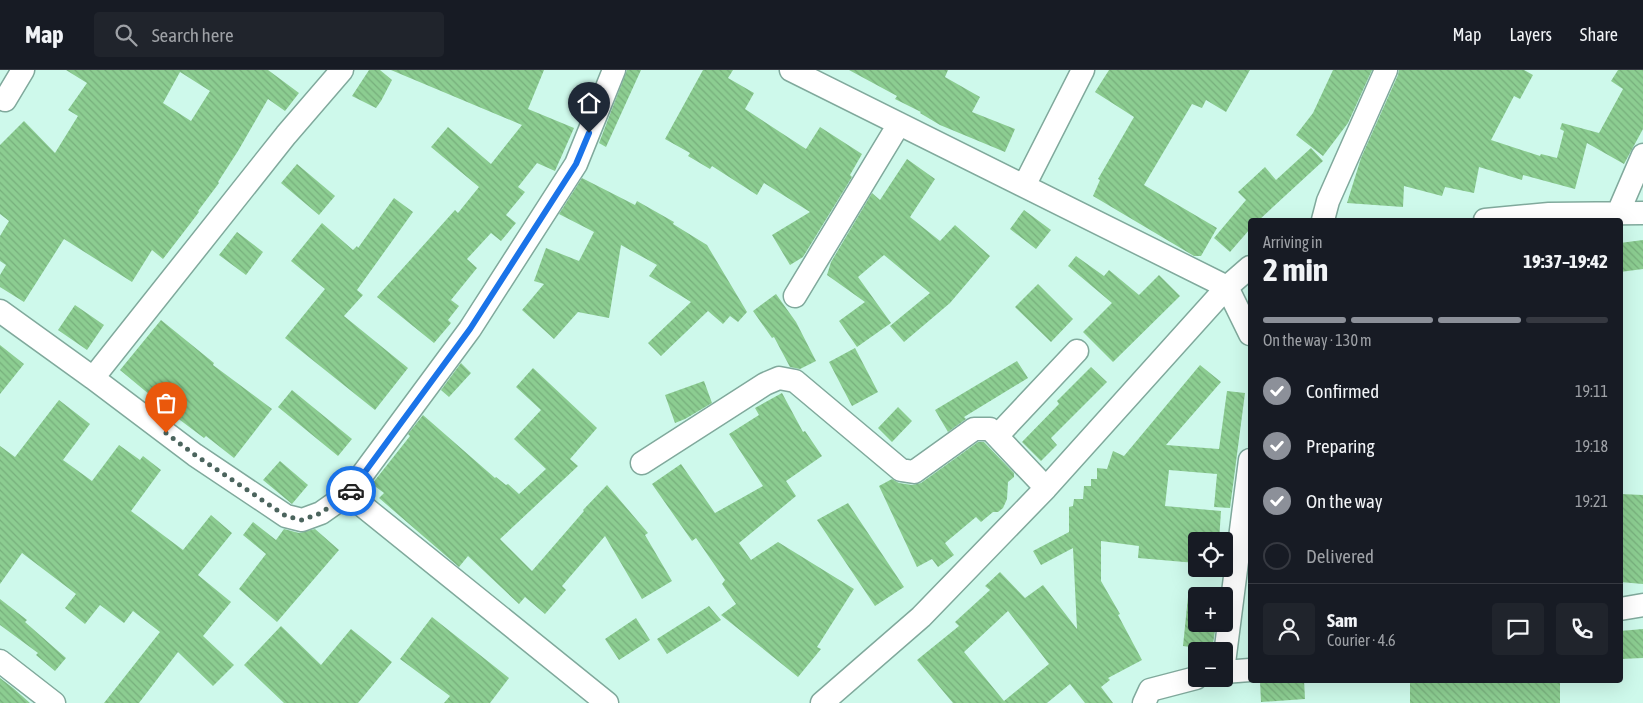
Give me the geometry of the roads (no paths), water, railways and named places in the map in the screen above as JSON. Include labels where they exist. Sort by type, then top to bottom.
[{"type":"street","points":[[5,100],[23,70]]},
{"type":"street","points":[[94,378],[286,135],[342,70]]},
{"type":"street","points":[[0,311],[94,378],[195,455],[286,516],[302,520],[321,513],[348,494],[470,329],[576,164],[614,70]]},
{"type":"street","points":[[791,70],[1227,287],[1248,330]]},
{"type":"street","points":[[1024,186],[1083,70]]},
{"type":"street","points":[[1324,218],[1328,201],[1386,70]]},
{"type":"street","points":[[796,296],[899,124]]},
{"type":"street","points":[[1618,213],[1643,155]]},
{"type":"street","points":[[1527,218],[1643,213]]},
{"type":"street","points":[[822,703],[921,617],[1046,488],[1227,287],[1248,269]]},
{"type":"street","points":[[997,436],[1078,351]]},
{"type":"street","points":[[642,463],[765,384],[780,378],[795,381],[901,470],[914,472],[974,429],[990,429],[1046,488]]},
{"type":"street","points":[[1227,642],[1248,476]]},
{"type":"street","points":[[348,494],[607,703]]},
{"type":"street","points":[[1623,608],[1643,605]]},
{"type":"street","points":[[0,661],[54,703]]},
{"type":"street","points":[[1233,671],[1248,670]]},
{"type":"street","points":[[1144,703],[1150,690],[1188,680]]}]
